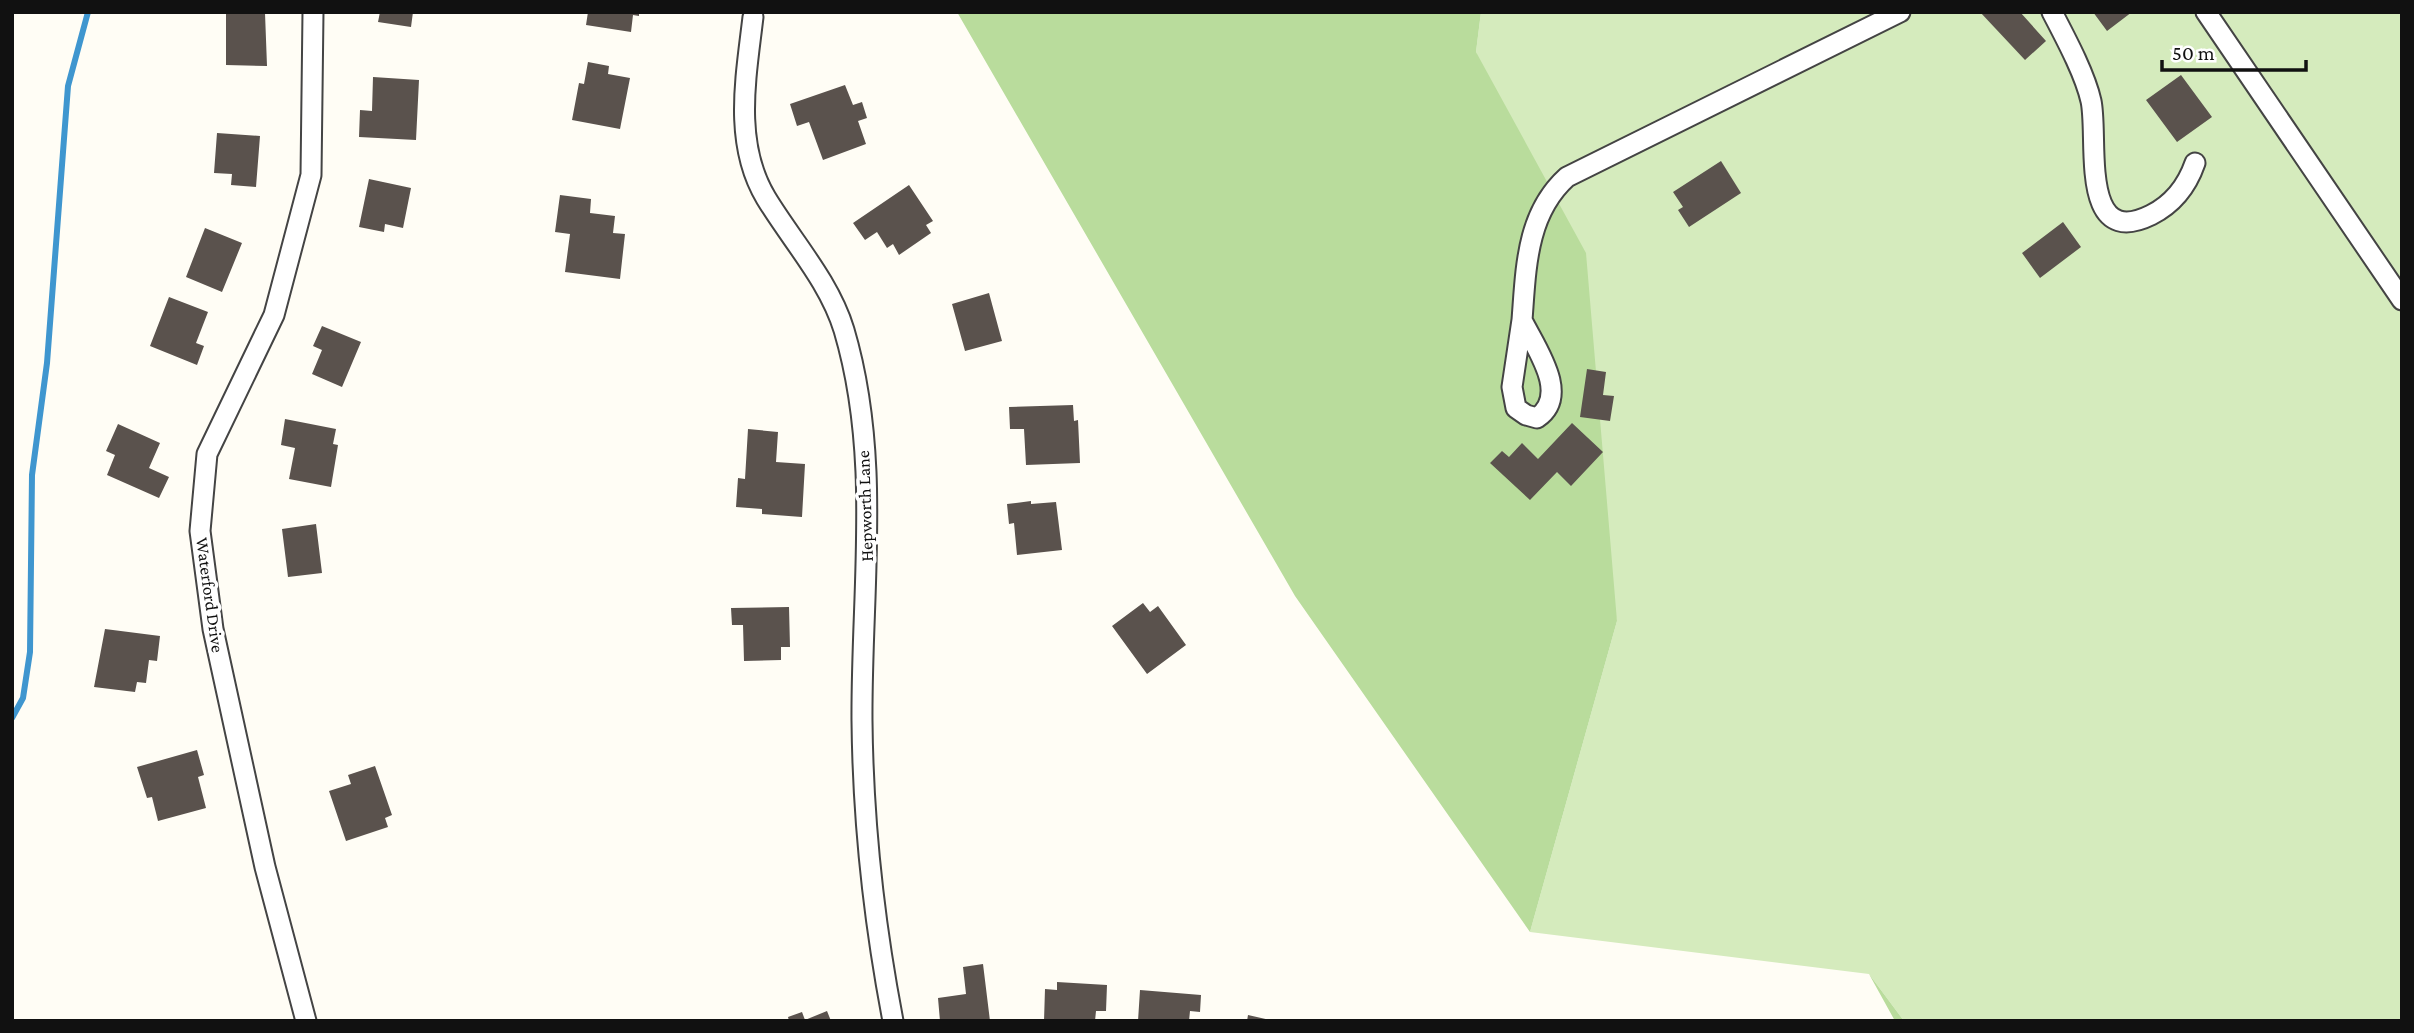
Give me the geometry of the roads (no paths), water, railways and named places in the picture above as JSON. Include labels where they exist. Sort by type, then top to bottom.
[{"type":"street","name":"Waterford Drive","points":[[306,1021],[265,867],[213,629],[200,531],[207,454],[274,315],[311,175],[313,12]]},
{"type":"street","points":[[1521,320],[1527,263],[1539,213],[1545,200],[1567,177],[1900,12]]},
{"type":"street","points":[[2052,12],[2091,101],[2095,177],[2100,204],[2118,220],[2136,222],[2176,197],[2190,179],[2195,163]]},
{"type":"street","points":[[2206,12],[2402,300]]},
{"type":"street","name":"Hepworth Lane","points":[[753,17],[743,102],[749,154],[765,196],[811,263],[843,328],[860,403],[869,520],[862,720],[866,835],[881,958],[893,1021]]},
{"type":"waterway","points":[[12,718],[23,698],[30,652],[32,475],[47,363],[68,86],[88,12]]}]
